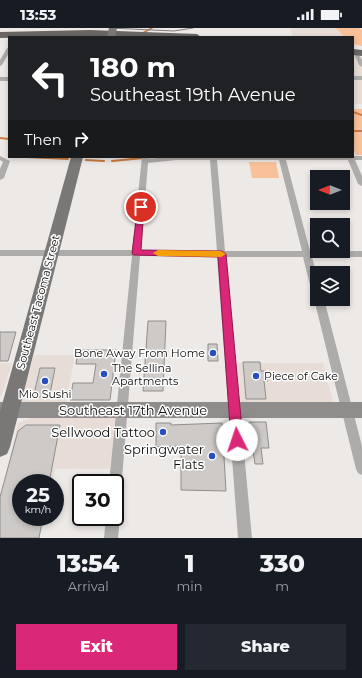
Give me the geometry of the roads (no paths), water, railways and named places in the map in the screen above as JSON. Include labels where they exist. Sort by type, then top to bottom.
[{"type":"highway","points":[[3,36],[31,28]]},
{"type":"highway","points":[[35,28],[47,33]]},
{"type":"highway","points":[[3,36],[47,33],[149,36]]},
{"type":"highway","points":[[3,36],[132,35]]},
{"type":"main road","name":"Southeast Tacoma Street","points":[[0,447],[5,410],[51,254],[77,158]]},
{"type":"main road","name":"Southeast 17th Avenue","points":[[5,410],[355,410]]},
{"type":"street","points":[[357,51],[362,65]]},
{"type":"street","points":[[0,64],[7,56]]},
{"type":"street","points":[[0,178],[7,162],[3,158]]},
{"type":"street","points":[[214,158],[245,538]]},
{"type":"street","points":[[282,158],[310,266]]},
{"type":"street","points":[[350,158],[362,184]]},
{"type":"street","points":[[116,474],[145,159],[362,158]]},
{"type":"street","points":[[0,253],[362,254]]},
{"type":"street","points":[[321,306],[355,410],[362,469]]},
{"type":"street","points":[[111,538],[112,526]]},
{"type":"waterway","points":[[137,36],[152,28]]},
{"type":"waterway","points":[[354,112],[362,115]]},
{"type":"waterway","points":[[354,131],[362,131]]},
{"type":"waterway","points":[[0,138],[8,139]]},
{"type":"waterway","points":[[47,158],[68,159]]},
{"type":"waterway","points":[[112,161],[144,158]]},
{"type":"waterway","points":[[86,160],[104,161]]},
{"type":"tram line","points":[[109,28],[174,31],[193,28]]},
{"type":"place","name":"Bone Away From Home","points":[[213,353]]},
{"type":"place","name":"The Sellina Apartments","points":[[104,374]]},
{"type":"place","name":"Piece of Cake","points":[[256,376]]},
{"type":"place","name":"Mio Sushi","points":[[45,381]]},
{"type":"place","name":"Sellwood Tattoo","points":[[163,432]]},
{"type":"place","name":"Springwater Flats","points":[[212,456]]}]
